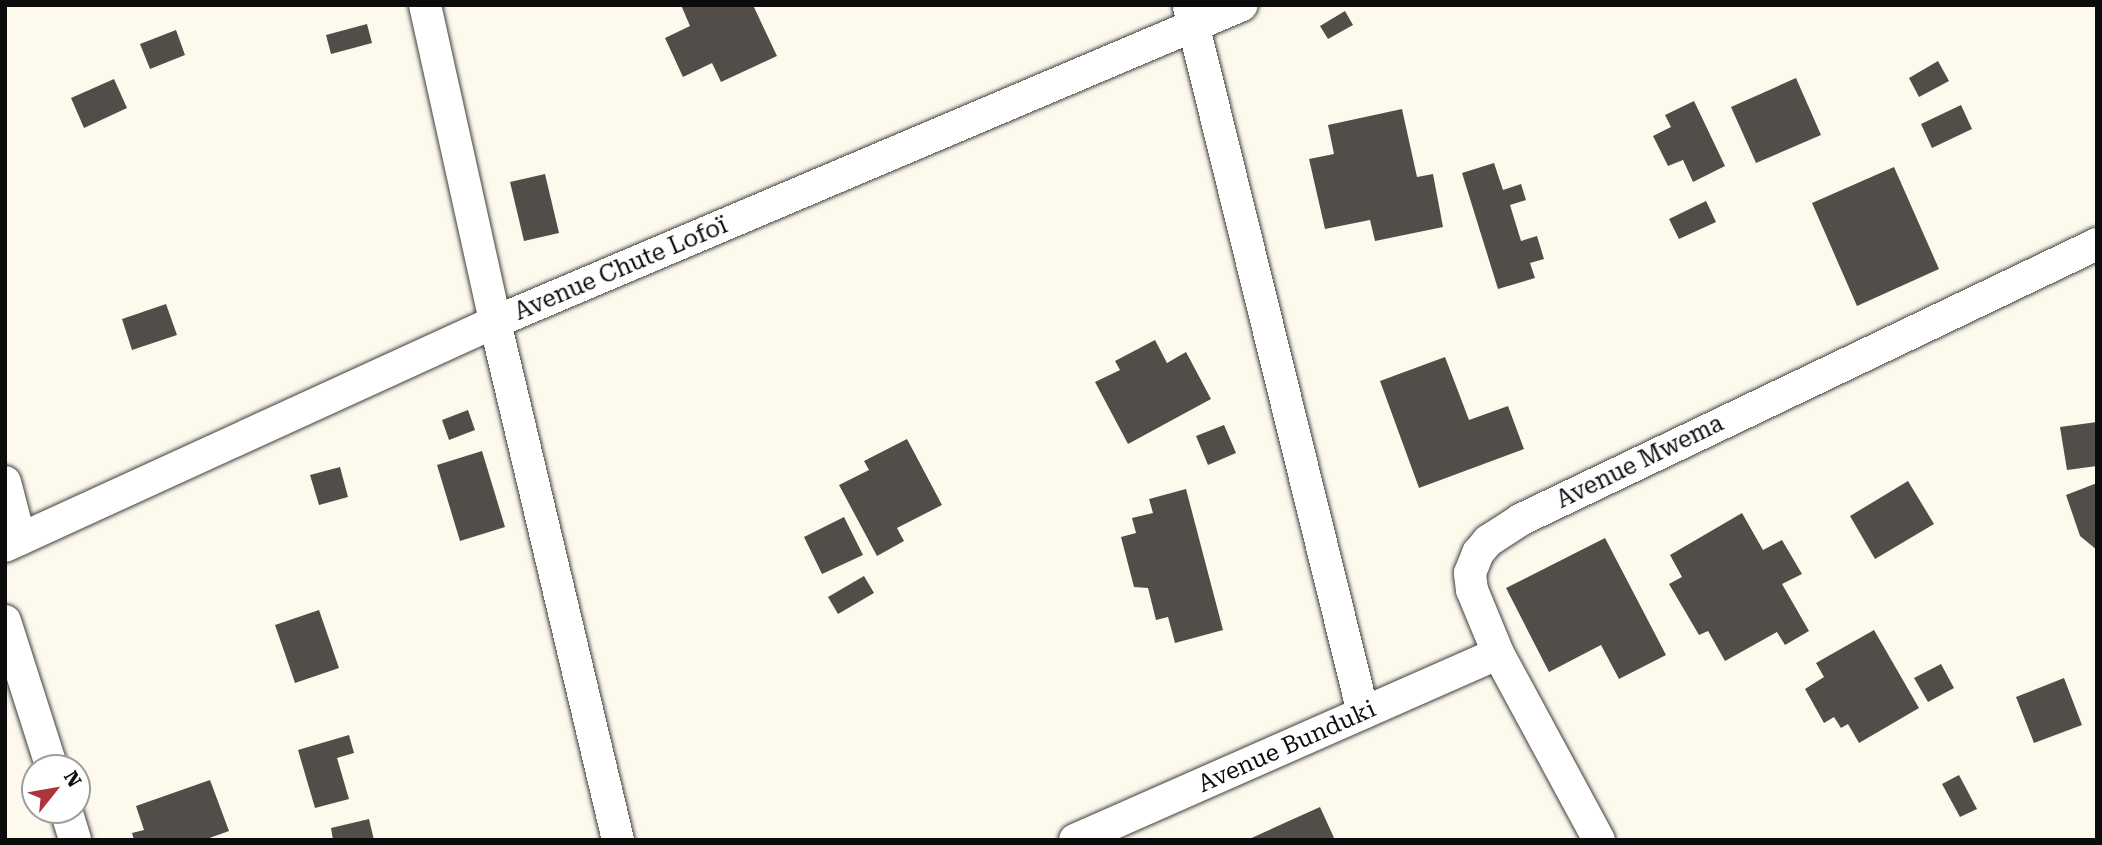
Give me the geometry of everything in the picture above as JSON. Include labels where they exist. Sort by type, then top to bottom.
[{"type":"street","points":[[425,5],[495,322],[618,840]]},
{"type":"street","name":"Avenue Chute Lofoï","points":[[13,542],[495,322],[1192,16],[1242,5]]},
{"type":"street","points":[[1192,16],[1363,713]]},
{"type":"street","name":"Avenue Mwema","points":[[1599,840],[1498,653],[1472,590],[1470,573],[1478,554],[1488,541],[1520,520],[2097,244]]},
{"type":"street","points":[[5,482],[13,542]]},
{"type":"street","points":[[5,621],[48,754]]},
{"type":"street","name":"Avenue Bunduki","points":[[1075,840],[1498,653]]},
{"type":"building","points":[[681,5],[753,5],[777,56],[721,82],[712,63],[683,77],[665,38],[690,26]]},
{"type":"building","points":[[1345,11],[1353,25],[1328,39],[1320,26]]},
{"type":"building","points":[[367,24],[372,43],[331,54],[326,35]]},
{"type":"building","points":[[176,30],[185,55],[150,69],[140,44]]},
{"type":"building","points":[[1938,61],[1949,81],[1919,97],[1909,78]]},
{"type":"building","points":[[1796,78],[1821,135],[1756,163],[1731,107]]},
{"type":"building","points":[[114,79],[127,108],[84,128],[71,98]]},
{"type":"building","points":[[1694,101],[1725,166],[1693,182],[1683,160],[1668,166],[1653,136],[1671,127],[1665,115]]},
{"type":"building","points":[[1961,105],[1972,129],[1932,148],[1921,124]]},
{"type":"building","points":[[1402,109],[1417,177],[1433,174],[1443,227],[1375,241],[1370,220],[1325,229],[1309,159],[1334,154],[1328,125]]},
{"type":"building","points":[[1494,163],[1503,190],[1521,184],[1526,200],[1510,205],[1521,241],[1537,236],[1544,259],[1530,263],[1535,278],[1498,289],[1462,173]]},
{"type":"building","points":[[1894,167],[1939,269],[1857,306],[1812,203]]},
{"type":"building","points":[[545,174],[559,233],[524,241],[510,182]]},
{"type":"building","points":[[1706,201],[1716,222],[1679,239],[1669,219]]},
{"type":"building","points":[[166,304],[177,335],[132,350],[122,319]]},
{"type":"building","points":[[1155,340],[1167,363],[1186,352],[1211,399],[1128,444],[1095,382],[1120,370],[1115,361]]},
{"type":"building","points":[[1445,357],[1469,420],[1508,406],[1524,449],[1419,488],[1380,381]]},
{"type":"building","points":[[468,410],[475,430],[449,440],[442,420]]},
{"type":"building","points":[[2097,422],[2097,466],[2067,470],[2060,427]]},
{"type":"building","points":[[1224,425],[1236,453],[1208,465],[1196,436]]},
{"type":"building","points":[[907,439],[942,505],[897,528],[904,541],[877,556],[839,485],[869,470],[864,461]]},
{"type":"building","points":[[482,451],[505,527],[460,541],[437,465]]},
{"type":"building","points":[[340,467],[348,497],[319,505],[310,475]]},
{"type":"building","points":[[1908,481],[1934,524],[1875,559],[1850,516]]},
{"type":"building","points":[[2097,483],[2097,550],[2080,536],[2066,495]]},
{"type":"building","points":[[1186,489],[1223,630],[1175,643],[1168,617],[1156,620],[1148,588],[1134,587],[1121,537],[1136,533],[1132,518],[1153,513],[1149,499]]},
{"type":"building","points":[[1742,513],[1763,550],[1782,540],[1802,574],[1782,584],[1809,631],[1785,645],[1777,632],[1725,661],[1708,631],[1699,635],[1669,584],[1682,577],[1670,555]]},
{"type":"building","points":[[844,517],[863,555],[822,574],[804,537]]},
{"type":"building","points":[[1605,538],[1666,655],[1619,679],[1601,645],[1549,672],[1506,588]]},
{"type":"building","points":[[864,576],[874,593],[838,614],[828,597]]},
{"type":"building","points":[[319,610],[339,668],[295,683],[275,625]]},
{"type":"building","points":[[1874,630],[1919,708],[1859,743],[1848,724],[1841,728],[1834,717],[1824,723],[1805,689],[1824,677],[1816,663]]},
{"type":"building","points":[[1941,664],[1954,688],[1928,702],[1914,678]]},
{"type":"building","points":[[2064,678],[2082,725],[2034,743],[2016,697]]},
{"type":"building","points":[[349,735],[354,753],[337,758],[349,799],[315,808],[298,750]]},
{"type":"building","points":[[1959,775],[1977,809],[1960,817],[1942,784]]},
{"type":"building","points":[[210,780],[229,831],[204,840],[134,840],[132,833],[144,830],[136,806]]},
{"type":"building","points":[[1320,807],[1335,840],[1247,840]]},
{"type":"building","points":[[369,819],[374,840],[333,840],[331,828]]}]
